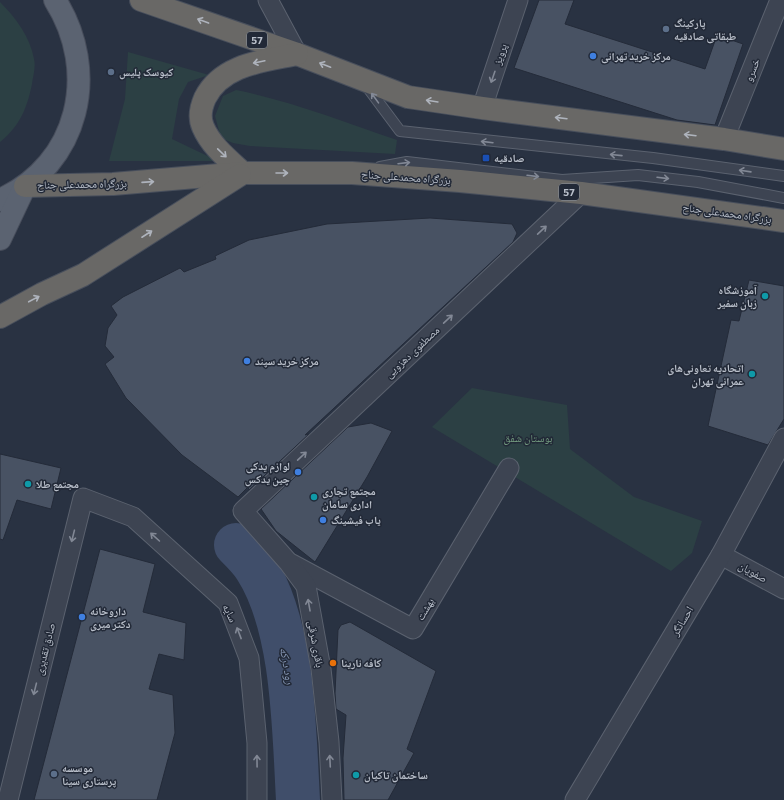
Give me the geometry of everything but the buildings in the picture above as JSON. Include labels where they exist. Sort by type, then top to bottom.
[{"type":"highway","name":"57","points":[[141,0],[297,54],[408,97],[724,139],[784,149]]},
{"type":"highway","points":[[0,317],[42,294],[83,275],[243,173],[217,148],[203,127],[201,108],[210,88],[228,72],[251,64],[297,54]]},
{"type":"highway","name":"بزرگراه محمدعلی جناح","points":[[25,186],[113,184],[243,173],[352,173],[460,181],[581,193],[784,221]]},
{"type":"main road","points":[[0,200],[25,186],[53,158],[71,125],[79,87],[78,55],[71,30],[55,0]]},
{"type":"main road","points":[[0,239],[25,186]]},
{"type":"street","points":[[268,0],[297,54]]},
{"type":"street","name":"پرویز","points":[[482,108],[518,0]]},
{"type":"street","name":"خسرو","points":[[724,139],[780,0]]},
{"type":"street","name":"مصطفوی دهزویی","points":[[243,512],[581,193]]},
{"type":"street","name":"احسانگر","points":[[575,800],[721,555],[784,438]]},
{"type":"street","name":"بهشت","points":[[289,563],[413,629],[509,468]]},
{"type":"street","name":"صادق تقدیری","points":[[8,800],[83,498]]},
{"type":"street","name":"سایه","points":[[83,498],[133,517],[228,603],[249,658],[257,743],[257,800]]},
{"type":"street","name":"باقری شرقی","points":[[243,512],[289,563],[306,586],[321,669],[329,742],[332,800]]},
{"type":"street","name":"صفویان","points":[[721,555],[784,589]]},
{"type":"lane","points":[[361,79],[400,132],[654,158],[784,176]]},
{"type":"lane","points":[[352,173],[407,162],[562,180],[638,175],[698,182],[784,198]]},
{"type":"green space","points":[[0,2],[22,28],[32,51],[35,65],[28,101],[22,116],[13,130],[0,142]]},
{"type":"green space","points":[[128,52],[209,75],[188,82],[179,99],[172,139],[218,161],[109,161],[125,99]]},
{"type":"green space","points":[[236,90],[297,106],[397,140],[395,154],[250,146],[233,143],[221,138],[215,116],[223,96]]},
{"type":"green space","name":"بوستان شفق","points":[[472,388],[567,405],[570,449],[634,497],[702,521],[692,553],[671,571],[432,427]]},
{"type":"waterway","name":"رود درکه","points":[[236,545],[256,568],[269,592],[278,619],[290,680],[298,800]]},
{"type":"place","name":"پارکینگ طبقاتی صادقیه","points":[[666,29]]},
{"type":"place","name":"مرکز خرید تهرانی","points":[[593,56]]},
{"type":"place","name":"کیوسک پلیس","points":[[111,72]]},
{"type":"place","name":"صادقیه","points":[[486,158]]},
{"type":"place","name":"آموزشگاه زبان سفیر","points":[[765,296]]},
{"type":"place","name":"مرکز خرید سپند","points":[[247,361]]},
{"type":"place","name":"اتحادیه تعاونی‌های عمرانی تهران","points":[[752,374]]},
{"type":"place","name":"لوازم یدکی چین یدکس","points":[[298,472]]},
{"type":"place","name":"مجتمع طلا","points":[[28,484]]},
{"type":"place","name":"مجتمع تجاری اداری سامان","points":[[314,497]]},
{"type":"place","name":"یاب فیشینگ","points":[[323,520]]},
{"type":"place","name":"داروخانه دکتر میری","points":[[82,617]]},
{"type":"place","name":"کافه نارینا","points":[[333,663]]},
{"type":"place","name":"موسسه پرستاری سینا","points":[[54,774]]},
{"type":"place","name":"ساختمان تاکیان","points":[[356,775]]}]
